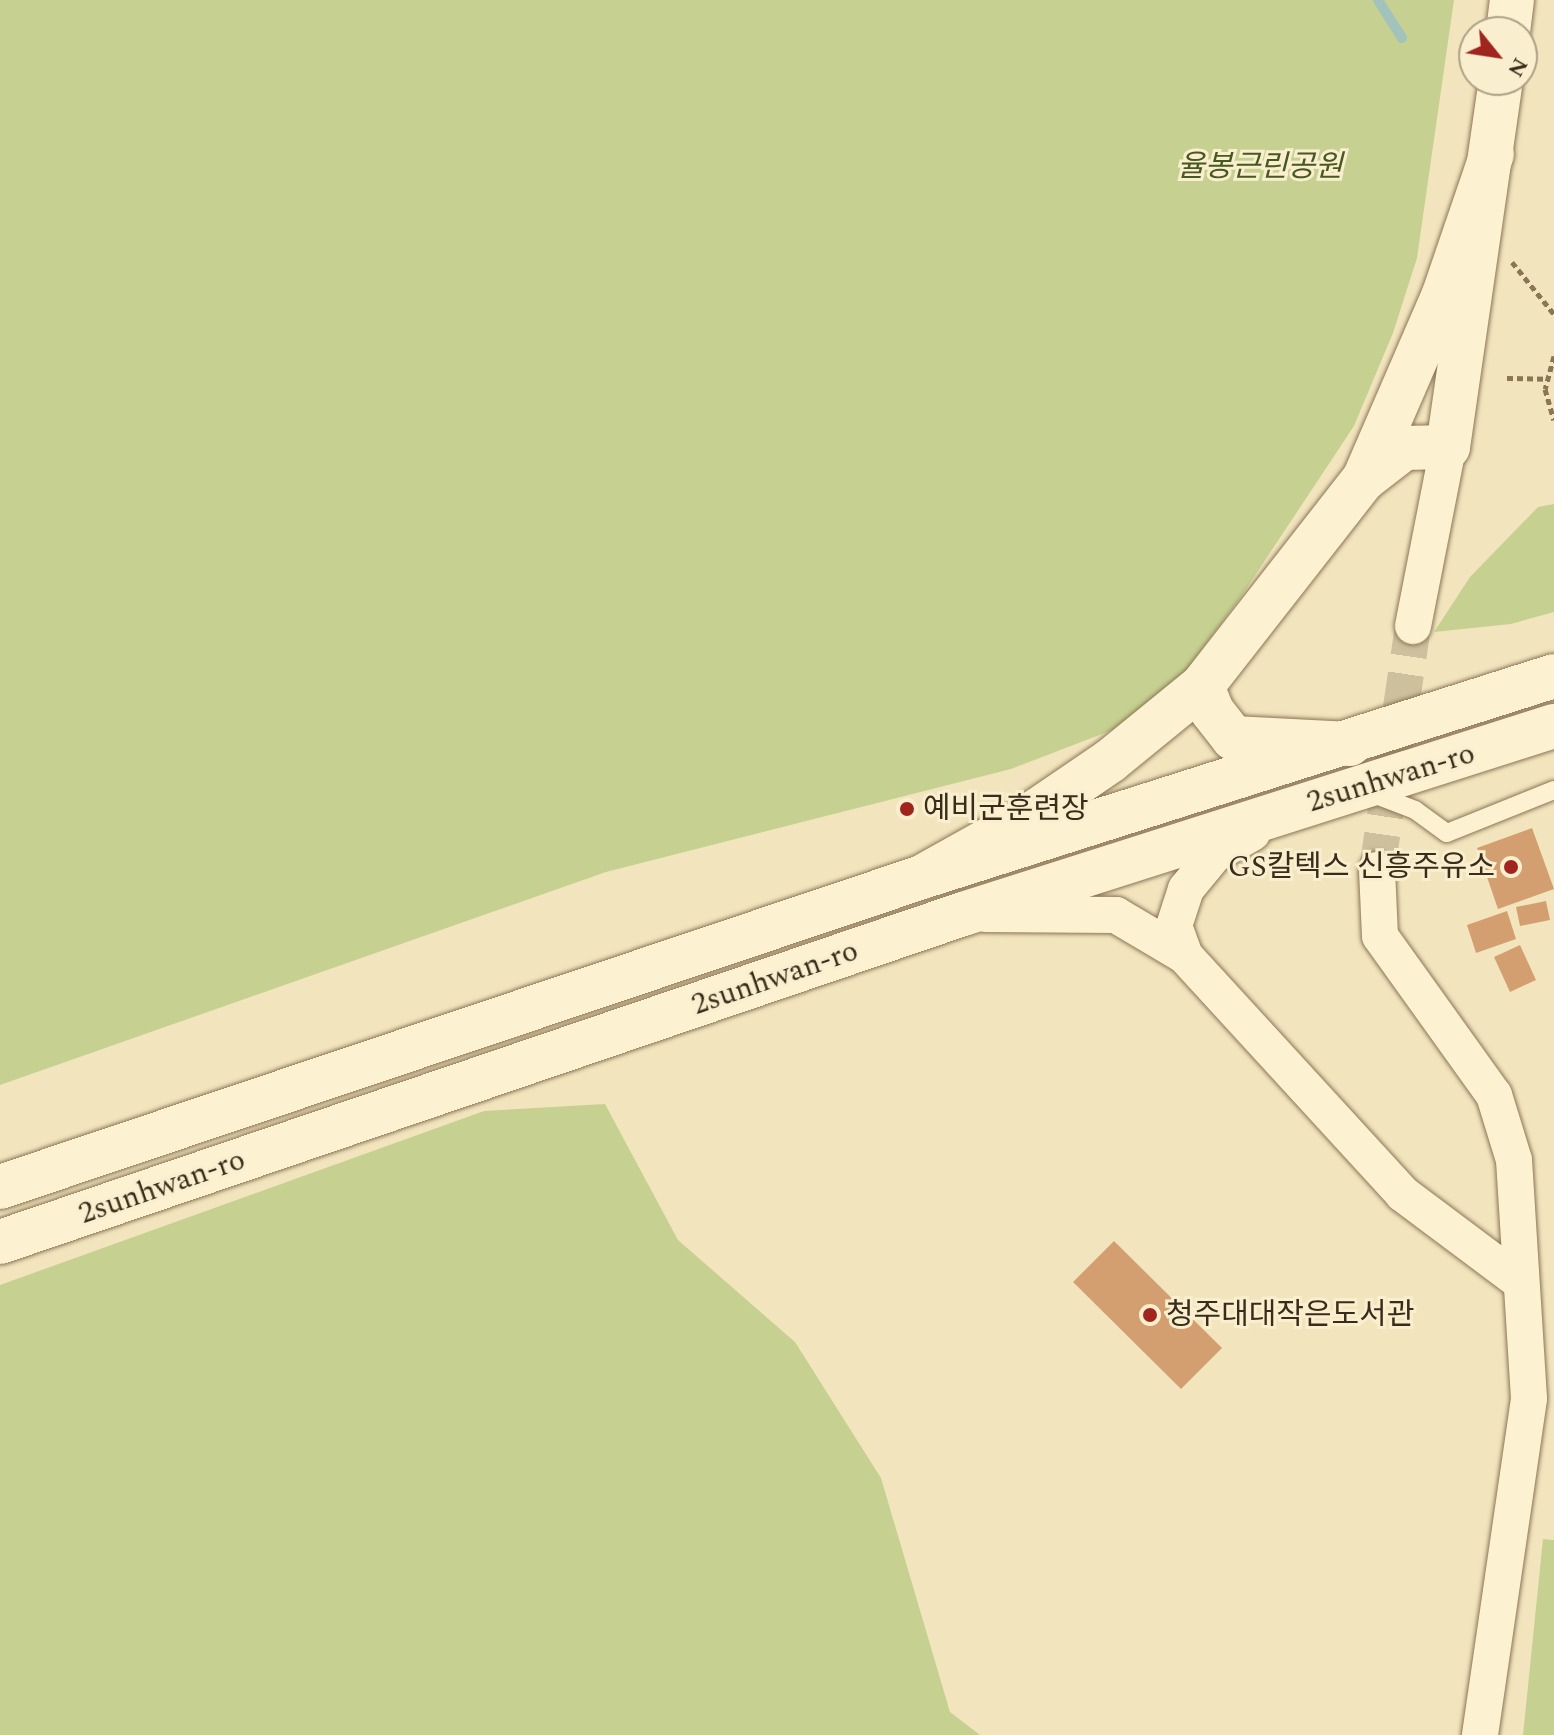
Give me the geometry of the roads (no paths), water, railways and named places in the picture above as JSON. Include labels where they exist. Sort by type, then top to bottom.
[{"type":"street","points":[[1413,626],[1448,447],[1499,96]]},
{"type":"street","points":[[1364,479],[1444,294],[1492,154]]},
{"type":"street","points":[[922,877],[1022,821],[1097,770],[1202,686],[1364,479],[1404,448],[1448,447]]},
{"type":"street","name":"2sunhwan-ro","points":[[0,1187],[922,877],[1350,744],[1554,676]]},
{"type":"street","points":[[1202,686],[1212,711],[1233,738],[1350,744]]},
{"type":"street","name":"2sunhwan-ro","points":[[0,1242],[963,914],[1554,726]]},
{"type":"street","points":[[1185,956],[1174,926],[1186,889],[1215,854],[1298,807]]},
{"type":"street","points":[[1377,870],[1380,936],[1494,1095],[1514,1160],[1518,1280],[1529,1399],[1480,1735]]},
{"type":"street","points":[[963,914],[1116,915],[1185,956],[1403,1194],[1518,1280]]},
{"type":"lane","points":[[1361,789],[1415,810],[1447,833],[1554,790]]},
{"type":"waterway","points":[[1378,0],[1402,38]]},
{"type":"tunnel","points":[[1377,870],[1413,626]]},
{"type":"place","name":"예비군훈련장","points":[[907,809]]},
{"type":"place","name":"GS칼텍스 신흥주유소","points":[[1511,867]]},
{"type":"place","name":"청주대대작은도서관","points":[[1150,1315]]},
{"type":"park label","name":"율봉근린공원","points":[[1260,167]]}]
